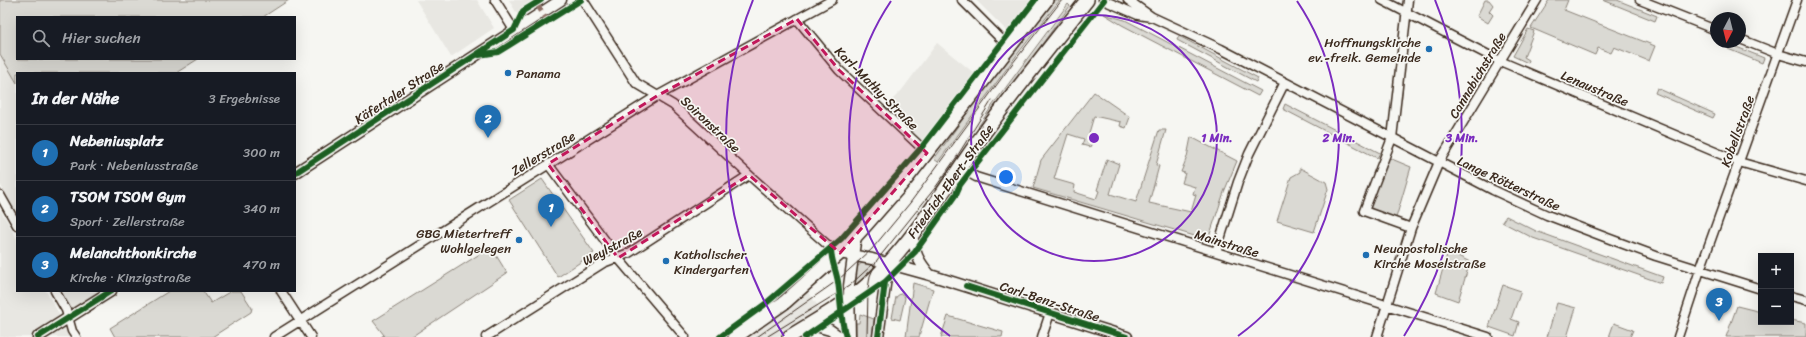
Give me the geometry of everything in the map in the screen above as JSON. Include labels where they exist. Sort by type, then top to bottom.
[{"type":"main road","points":[[734,337],[785,302],[840,253],[927,153],[1046,0]]},
{"type":"main road","name":"Friedrich-Ebert-Straße","points":[[789,337],[848,299],[869,283],[888,264],[912,234],[977,143],[1087,0]]},
{"type":"street","points":[[496,0],[514,30]]},
{"type":"street","name":"Käfertaler Straße","points":[[296,172],[561,0]]},
{"type":"street","name":"Soironstraße","points":[[583,0],[636,83],[673,105],[748,175],[831,248],[840,253]]},
{"type":"street","name":"Zellerstraße","points":[[274,337],[657,96],[832,0]]},
{"type":"street","points":[[962,0],[1009,47]]},
{"type":"street","name":"Lange Rötterstraße","points":[[1103,0],[1138,15],[1152,17]]},
{"type":"street","name":"Lange Rötterstraße","points":[[1128,0],[1152,17],[1221,49],[1492,190],[1547,214],[1643,252],[1758,288]]},
{"type":"street","name":"Lenaustraße","points":[[1382,0],[1500,61],[1739,162],[1806,181]]},
{"type":"street","points":[[1408,0],[1392,138],[1364,211],[1411,228]]},
{"type":"street","name":"Cannabichstraße","points":[[1377,337],[1411,228],[1439,162],[1537,0]]},
{"type":"street","points":[[1640,0],[1710,28]]},
{"type":"street","name":"Kobellstraße","points":[[1678,337],[1700,270],[1797,0]]},
{"type":"street","name":"Karl-Mathy-Straße","points":[[797,19],[839,70],[927,153]]},
{"type":"street","points":[[1746,41],[1778,54],[1806,62]]},
{"type":"street","points":[[1216,252],[1238,182],[1249,154],[1285,82]]},
{"type":"street","points":[[548,164],[618,258],[685,337]]},
{"type":"street","name":"Mainstraße","points":[[960,168],[976,177],[1488,337]]},
{"type":"street","name":"Weylstraße","points":[[486,337],[603,263],[629,253],[748,175]]},
{"type":"street","points":[[0,195],[16,223]]},
{"type":"street","points":[[912,234],[915,255],[930,275]]},
{"type":"street","points":[[850,337],[848,299],[856,235]]},
{"type":"street","name":"Carl-Benz-Straße","points":[[840,253],[930,275],[1127,337]]},
{"type":"street","points":[[878,337],[888,264]]},
{"type":"street","points":[[56,292],[66,310],[76,337]]},
{"type":"street","points":[[38,337],[109,292]]},
{"type":"street","points":[[282,292],[311,337]]},
{"type":"street","points":[[1794,297],[1806,300]]},
{"type":"street","points":[[1042,337],[1050,313]]},
{"type":"street","points":[[809,324],[830,330],[840,337]]},
{"type":"highlighted area","points":[[797,19],[839,70],[927,153],[840,253],[749,175],[618,258],[548,164],[657,96]]},
{"type":"shaded area","points":[[0,0],[289,0],[265,16],[16,16],[16,60],[196,60],[178,72],[16,72],[16,81],[0,54]]},
{"type":"shaded area","points":[[416,0],[477,0],[494,28],[451,57]]},
{"type":"shaded area","points":[[509,0],[538,0],[517,14]]},
{"type":"shaded area","points":[[976,0],[1032,0],[1008,32]]},
{"type":"shaded area","points":[[1054,0],[1060,0],[1019,52],[938,162],[934,159],[986,87]]},
{"type":"shaded area","points":[[1485,0],[1489,0],[1493,5],[1489,11],[1493,15],[1488,23],[1477,16]]},
{"type":"shaded area","points":[[1549,0],[1568,0],[1564,10],[1655,46],[1649,61],[1614,47],[1611,53],[1598,48],[1595,55],[1531,28]]},
{"type":"shaded area","points":[[1603,0],[1617,0],[1657,16],[1655,21]]},
{"type":"shaded area","points":[[1068,4],[1070,6],[980,129],[978,127],[992,106]]},
{"type":"shaded area","points":[[1104,14],[1125,20],[1261,91],[1258,96],[1122,25]]},
{"type":"shaded area","points":[[1528,29],[1534,31],[1524,57],[1529,60],[1528,63],[1513,56]]},
{"type":"shaded area","points":[[1179,36],[1258,78],[1256,82],[1177,40]]},
{"type":"shaded area","points":[[937,43],[979,77],[926,145],[886,106],[902,90]]},
{"type":"shaded area","points":[[1739,48],[1764,58],[1762,63],[1728,49]]},
{"type":"shaded area","points":[[0,54],[16,81],[16,212],[0,184]]},
{"type":"shaded area","points":[[1657,88],[1715,114],[1713,118],[1655,93]]},
{"type":"shaded area","points":[[1094,92],[1130,117],[1126,128],[1120,126],[1121,122],[1094,116],[1089,133],[1095,136],[1090,147],[1082,145],[1084,139],[1068,134],[1054,179],[1075,185],[1074,192],[1096,199],[1099,191],[1097,190],[1107,159],[1119,164],[1110,194],[1136,202],[1159,130],[1166,130],[1156,165],[1159,166],[1149,203],[1191,212],[1196,195],[1193,194],[1195,187],[1182,183],[1185,173],[1181,172],[1187,157],[1191,137],[1237,161],[1224,192],[1208,240],[1033,188],[1041,160]]},
{"type":"shaded area","points":[[1285,104],[1380,153],[1377,158],[1283,109]]},
{"type":"shaded area","points":[[1387,157],[1411,167],[1396,218],[1369,208]]},
{"type":"shaded area","points":[[1300,168],[1326,182],[1328,189],[1314,232],[1277,221],[1291,177],[1300,172]]},
{"type":"shaded area","points":[[542,179],[594,253],[558,277],[509,200]]},
{"type":"shaded area","points":[[0,209],[16,237],[16,292],[47,292],[72,337],[0,337]]},
{"type":"shaded area","points":[[1506,216],[1536,231],[1663,277],[1661,283],[1533,238],[1502,222]]},
{"type":"shaded area","points":[[491,247],[507,273],[411,337],[381,337],[384,335],[373,321]]},
{"type":"shaded area","points":[[1448,251],[1470,262],[1458,301],[1436,293]]},
{"type":"shaded area","points":[[863,262],[879,266],[855,288],[857,267]]},
{"type":"shaded area","points":[[913,283],[933,289],[919,337],[906,337]]},
{"type":"shaded area","points":[[1503,285],[1521,291],[1511,319],[1519,322],[1515,336],[1489,327]]},
{"type":"shaded area","points":[[807,291],[821,310],[778,337],[744,337]]},
{"type":"shaded area","points":[[62,292],[97,292],[71,309]]},
{"type":"shaded area","points":[[167,292],[204,292],[211,303],[229,292],[242,292],[252,308],[251,312],[212,337],[115,337],[110,328]]},
{"type":"shaded area","points":[[903,294],[905,298],[900,320],[892,318],[896,297]]},
{"type":"shaded area","points":[[1557,303],[1576,308],[1567,337],[1547,337]]},
{"type":"shaded area","points":[[1737,306],[1758,311],[1758,325],[1794,325],[1794,321],[1806,323],[1806,337],[1726,337]]},
{"type":"shaded area","points":[[860,314],[874,319],[872,337],[856,337],[856,323],[859,323]]},
{"type":"shaded area","points":[[948,316],[1003,332],[1002,337],[941,337]]},
{"type":"shaded area","points":[[1614,323],[1633,330],[1630,337],[1609,337]]},
{"type":"tram line","points":[[757,337],[838,280],[872,249],[910,203],[1012,64],[1062,0]]},
{"type":"tram line","points":[[867,337],[868,289],[870,276],[877,260],[935,188],[956,158],[992,100]]},
{"type":"tram line","points":[[768,336],[849,286],[873,264]]},
{"type":"marked path","points":[[536,3],[547,20]]},
{"type":"cycle path","points":[[296,172],[514,30],[523,11],[541,0]]},
{"type":"cycle path","points":[[479,55],[498,52],[581,0]]},
{"type":"cycle path","points":[[720,337],[764,305],[841,239],[921,148],[1035,0]]},
{"type":"cycle path","points":[[805,337],[885,282],[915,252],[956,194],[960,185],[1104,0]]},
{"type":"cycle path","points":[[831,248],[838,282],[846,337]]},
{"type":"cycle path","points":[[878,337],[885,282]]},
{"type":"cycle path","points":[[966,286],[1127,337]]},
{"type":"cycle path","points":[[38,337],[109,292]]},
{"type":"place","name":"Hoffnungskirche ev.-freik. Gemeinde","points":[[1429,49]]},
{"type":"place","name":"Panama","points":[[508,73]]},
{"type":"place","name":"TSOM TSOM Gym","points":[[488,138]]},
{"type":"place","name":"Nebeniusplatz","points":[[551,227]]},
{"type":"place","name":"GBG Mietertreff Wohlgelegen","points":[[519,240]]},
{"type":"place","name":"Neuapostolische Kirche Moselstraße","points":[[1366,255]]},
{"type":"place","name":"Katholischer Kindergarten","points":[[666,261]]},
{"type":"place","name":"Melanchthonkirche","points":[[1719,321]]}]
